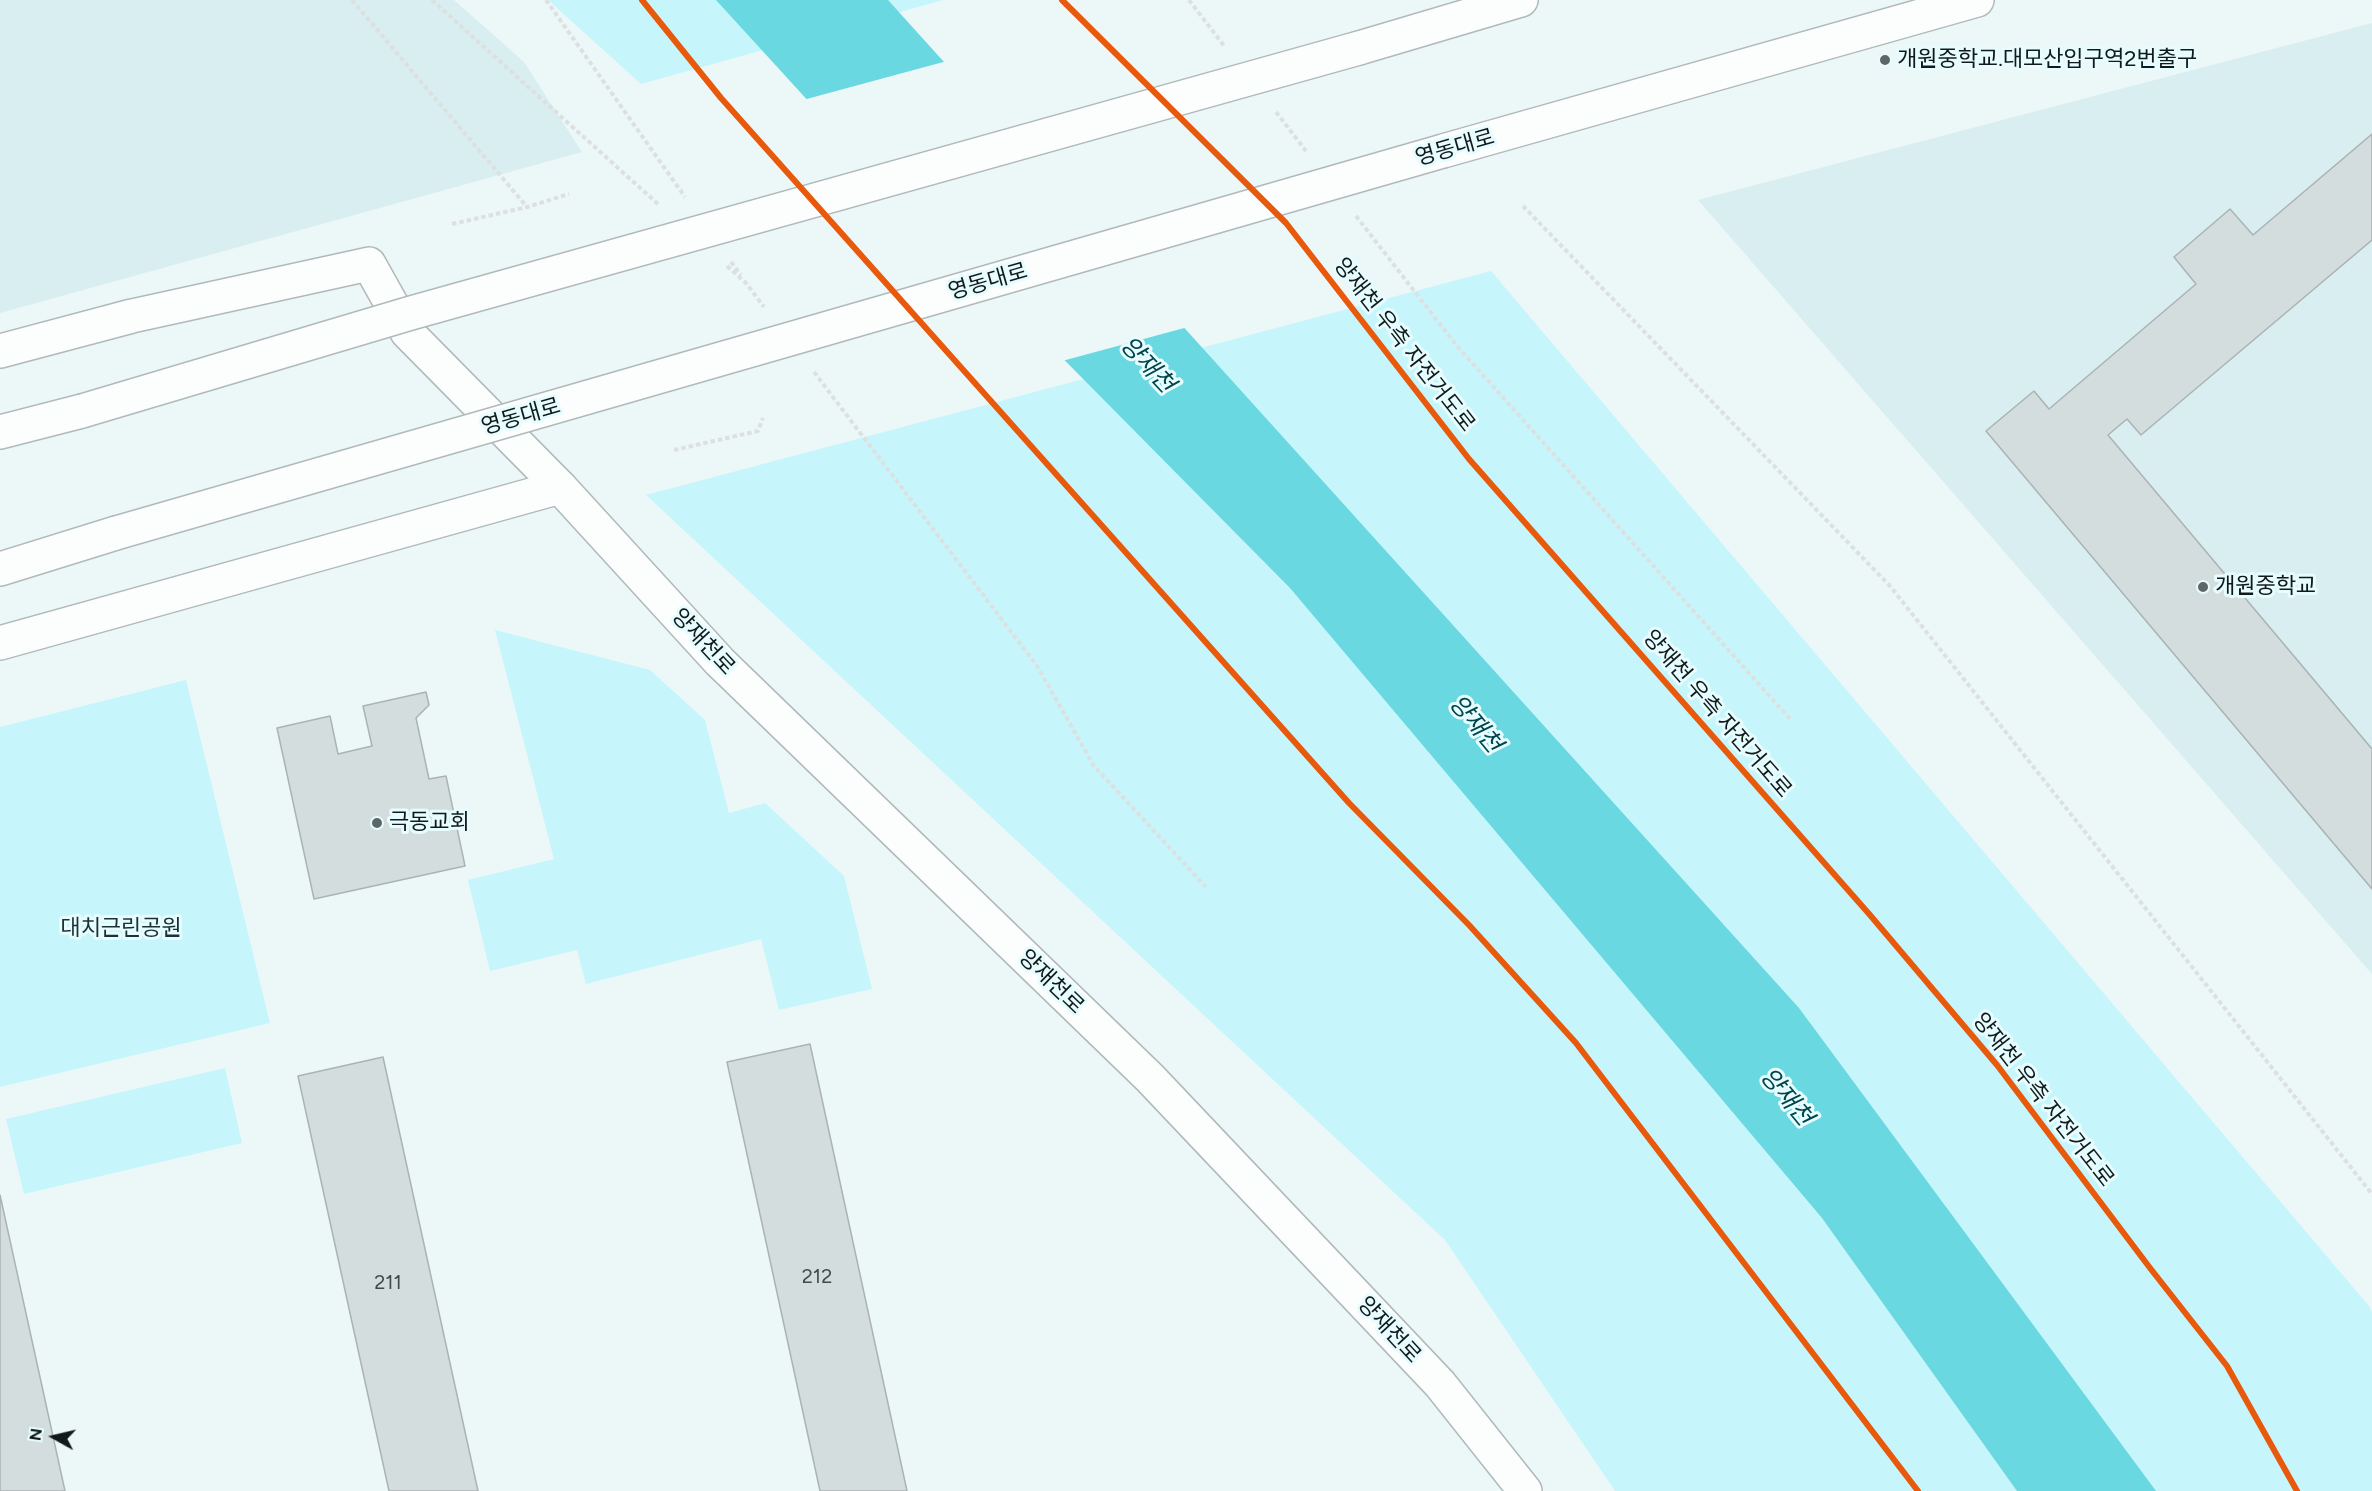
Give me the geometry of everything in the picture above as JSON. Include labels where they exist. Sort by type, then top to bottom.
[{"type":"main road","points":[[0,432],[82,411],[422,310],[1359,48],[1521,0]]},
{"type":"main road","name":"영동대로","points":[[0,569],[116,533],[1443,151],[1977,0]]},
{"type":"main road","name":"양재천로","points":[[0,351],[132,316],[369,264],[407,332],[560,488],[720,662],[1150,1078],[1440,1384],[1525,1491]]},
{"type":"main road","points":[[0,643],[560,488]]},
{"type":"path","points":[[352,0],[527,207]]},
{"type":"path","points":[[432,0],[668,213]]},
{"type":"path","points":[[546,0],[691,205]]},
{"type":"path","points":[[1189,0],[1232,56]]},
{"type":"path","points":[[1268,103],[1312,159]]},
{"type":"path","points":[[452,224],[527,207],[569,194]]},
{"type":"path","points":[[1523,206],[1890,586],[2372,1194]]},
{"type":"path","points":[[1355,215],[1457,346],[1791,720]]},
{"type":"path","points":[[726,254],[768,311]]},
{"type":"path","points":[[720,260],[746,284]]},
{"type":"path","points":[[810,368],[1037,666],[1094,766],[1206,887]]},
{"type":"path","points":[[674,450],[758,431],[763,418]]},
{"type":"shaded area","points":[[0,0],[454,0],[524,62],[582,152],[0,313]]},
{"type":"shaded area","name":"개원중학교","points":[[2372,23],[2372,974],[1698,200]]},
{"type":"green space","points":[[548,0],[943,0],[641,84]]},
{"type":"green space","points":[[1491,271],[2369,1306],[2372,1312],[2372,1491],[1615,1491],[1445,1240],[646,495]]},
{"type":"green space","points":[[495,630],[650,670],[705,720],[729,813],[765,803],[844,876],[872,989],[779,1010],[761,939],[586,984],[577,950],[490,971],[468,880],[554,859]]},
{"type":"green space","name":"대치근린공원","points":[[186,680],[270,1023],[0,1087],[0,727]]},
{"type":"green space","points":[[225,1068],[242,1143],[24,1194],[6,1119]]},
{"type":"water","name":"양재천","points":[[716,0],[888,0],[1799,1008],[2156,1491],[2017,1491],[1822,1218],[1290,588],[811,104]]},
{"type":"pier","points":[[947,61],[1188,327],[1062,361],[803,100]]},
{"type":"building","points":[[2372,134],[2372,240],[2141,435],[2127,419],[2108,435],[2372,749],[2372,889],[1986,431],[2034,391],[2049,409],[2196,284],[2174,257],[2230,209],[2253,235]]},
{"type":"building","name":"극동교회","points":[[426,692],[429,705],[416,718],[429,779],[446,776],[465,866],[314,899],[277,728],[330,716],[338,754],[372,746],[363,706]]},
{"type":"building","points":[[810,1044],[907,1491],[820,1491],[727,1062]]},
{"type":"building","points":[[383,1057],[478,1491],[389,1491],[298,1076]]},
{"type":"building","points":[[0,1195],[65,1491],[0,1491]]},
{"type":"cycle path","points":[[642,0],[721,98],[1349,803],[1469,925],[1576,1043],[1918,1491]]},
{"type":"cycle path","name":"양재천 우측 자전거도로","points":[[1062,0],[1286,223],[1469,459],[1870,915],[1997,1065],[2227,1366],[2297,1491]]},
{"type":"place","name":"개원중학교.대모산입구역2번출구","points":[[1885,60]]},
{"type":"place","name":"개원중학교","points":[[2203,587]]},
{"type":"place","name":"극동교회","points":[[377,823]]}]
